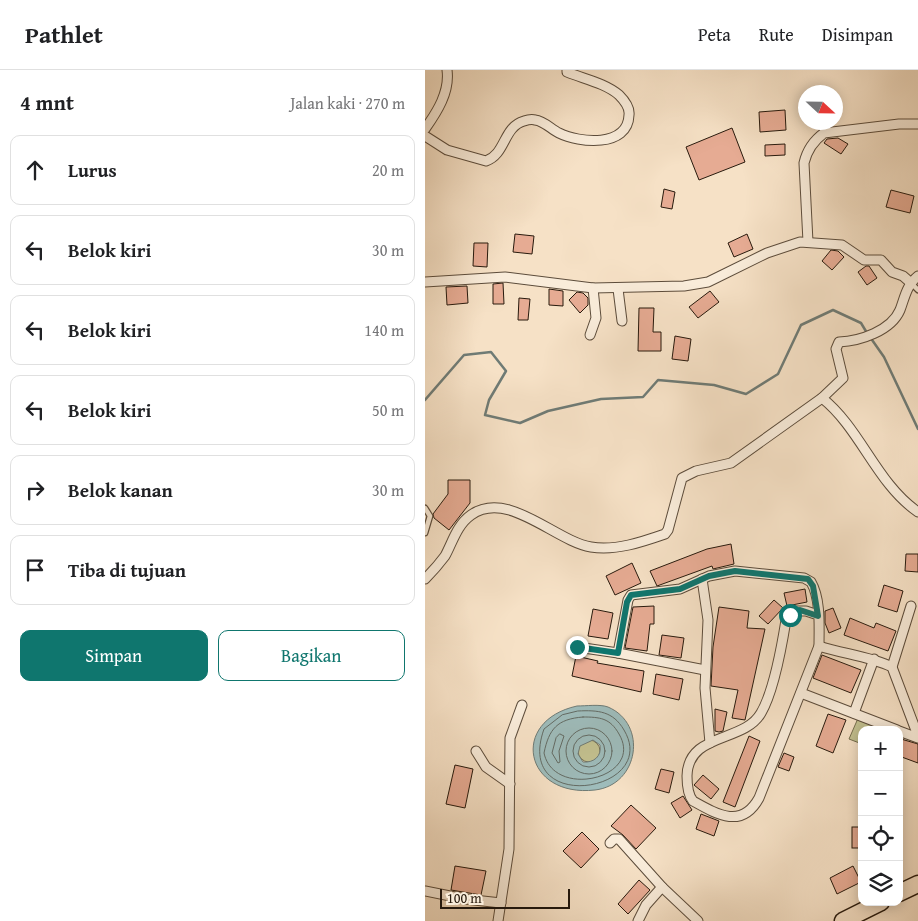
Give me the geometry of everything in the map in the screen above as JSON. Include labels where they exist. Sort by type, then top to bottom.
[{"type":"highway","points":[[903,891],[918,884]]},
{"type":"highway","points":[[843,921],[873,906]]},
{"type":"street","points":[[425,129],[444,96],[447,70]]},
{"type":"street","points":[[425,136],[447,150],[486,161],[500,151],[512,128],[526,121],[537,120],[560,133],[587,140],[611,138],[621,133],[629,114],[623,98],[610,89],[565,71]]},
{"type":"street","points":[[807,242],[804,167],[807,153],[815,139],[824,133],[899,124],[918,124]]},
{"type":"street","points":[[425,282],[505,276],[593,288],[618,289],[703,283],[780,248],[807,242],[842,245],[863,260],[881,260],[892,272],[914,279],[895,320],[858,341],[839,342],[837,344],[836,349],[843,378],[821,398],[729,464],[685,476],[679,485],[668,530],[663,535],[627,546],[589,547],[516,512],[496,507],[483,508],[463,523],[443,558],[425,579]]},
{"type":"street","points":[[590,335],[596,318],[593,288]]},
{"type":"street","points":[[618,289],[622,320]]},
{"type":"street","points":[[821,398],[839,412],[885,479],[918,512]]},
{"type":"street","points":[[618,653],[627,602],[631,595],[680,589],[703,579],[727,572],[743,570],[804,578],[813,586],[818,616],[819,646],[759,798],[745,815],[722,815],[691,800],[687,780],[689,760],[699,749],[748,726],[761,714],[780,652],[786,620],[790,615],[800,610],[818,616]]},
{"type":"street","points":[[703,579],[708,620],[705,670],[710,743]]},
{"type":"street","points":[[911,606],[892,667],[918,737]]},
{"type":"street","points":[[819,646],[847,655],[874,659],[892,667]]},
{"type":"street","points":[[577,647],[705,670]]},
{"type":"street","points":[[854,713],[874,659]]},
{"type":"street","points":[[801,693],[888,726]]},
{"type":"street","points":[[498,921],[509,849],[510,738],[522,704]]},
{"type":"street","points":[[903,732],[918,737]]},
{"type":"street","points":[[476,752],[486,767],[511,784]]},
{"type":"street","points":[[610,843],[613,838],[619,839],[662,887],[698,921]]},
{"type":"street","points":[[638,921],[646,905],[662,887]]},
{"type":"street","points":[[425,891],[465,899],[501,902]]},
{"type":"lane","points":[[914,279],[918,290]]},
{"type":"lane","points":[[425,508],[429,516],[425,533]]},
{"type":"shaded area","points":[[859,716],[882,726],[858,726],[858,742],[849,739]]},
{"type":"shaded area","points":[[589,740],[597,743],[600,751],[597,759],[589,762],[581,759],[578,751],[581,743]]},
{"type":"water","points":[[597,705],[608,707],[621,715],[629,726],[633,739],[633,753],[629,766],[621,777],[610,786],[595,790],[571,789],[553,782],[540,771],[534,757],[534,741],[541,727],[555,714],[577,706]],"holes":[[[593,740],[600,745],[600,752],[596,758],[583,762],[578,754],[580,746]]]},
{"type":"building","points":[[785,110],[786,130],[760,132],[759,112]]},
{"type":"building","points":[[732,128],[745,162],[699,180],[686,147]]},
{"type":"building","points":[[838,138],[848,144],[841,154],[824,143],[827,139]]},
{"type":"building","points":[[785,144],[785,155],[765,156],[765,145]]},
{"type":"building","points":[[664,189],[675,192],[672,209],[661,207]]},
{"type":"building","points":[[891,190],[914,196],[910,213],[886,207]]},
{"type":"building","points":[[515,234],[534,236],[532,254],[513,252]]},
{"type":"building","points":[[747,234],[753,249],[734,257],[728,243]]},
{"type":"building","points":[[474,243],[488,243],[487,267],[473,266]]},
{"type":"building","points":[[831,250],[838,251],[844,257],[832,270],[822,261]]},
{"type":"building","points":[[869,266],[877,278],[867,285],[858,272]]},
{"type":"building","points":[[503,283],[504,304],[493,304],[493,284]]},
{"type":"building","points":[[467,286],[468,303],[447,305],[446,287]]},
{"type":"building","points":[[549,289],[563,291],[563,306],[549,305]]},
{"type":"building","points":[[710,291],[719,302],[698,318],[689,307]]},
{"type":"building","points":[[577,292],[583,293],[588,298],[588,305],[580,313],[569,300]]},
{"type":"building","points":[[519,298],[530,299],[528,320],[518,320]]},
{"type":"building","points":[[639,308],[654,308],[653,332],[661,332],[661,351],[638,351]]},
{"type":"building","points":[[675,336],[691,339],[688,361],[672,359]]},
{"type":"building","points":[[448,480],[470,480],[470,503],[449,530],[434,518],[433,514],[448,494]]},
{"type":"building","points":[[731,544],[734,564],[713,569],[712,566],[657,586],[650,571],[707,549]]},
{"type":"building","points":[[906,554],[918,554],[918,572],[905,571]]},
{"type":"building","points":[[632,563],[641,583],[615,595],[606,576]]},
{"type":"building","points":[[884,585],[903,591],[897,612],[878,606]]},
{"type":"building","points":[[805,589],[807,602],[787,606],[784,593]]},
{"type":"building","points":[[774,600],[783,608],[768,624],[759,616]]},
{"type":"building","points":[[654,606],[654,624],[650,624],[647,651],[625,648],[633,607]]},
{"type":"building","points":[[719,607],[749,611],[747,628],[765,629],[745,720],[732,718],[738,690],[711,686],[713,647]]},
{"type":"building","points":[[833,608],[841,628],[829,633],[825,623],[825,611]]},
{"type":"building","points":[[593,609],[613,613],[608,639],[588,636]]},
{"type":"building","points":[[850,618],[874,628],[876,623],[896,631],[888,651],[844,635]]},
{"type":"building","points":[[662,635],[684,638],[681,658],[659,655]]},
{"type":"building","points":[[822,655],[861,670],[851,693],[813,678]]},
{"type":"building","points":[[576,656],[598,661],[597,663],[644,671],[641,692],[572,676]]},
{"type":"building","points":[[656,674],[683,679],[679,700],[653,694]]},
{"type":"building","points":[[715,709],[727,712],[723,731],[715,731]]},
{"type":"building","points":[[828,714],[846,720],[833,753],[816,746]]},
{"type":"building","points":[[749,736],[760,741],[735,807],[723,802]]},
{"type":"building","points":[[903,740],[918,744],[918,763],[903,757]]},
{"type":"building","points":[[784,753],[794,757],[789,771],[778,767]]},
{"type":"building","points":[[455,765],[473,769],[465,808],[446,804]]},
{"type":"building","points":[[661,769],[674,772],[669,793],[655,789]]},
{"type":"building","points":[[703,775],[719,789],[711,799],[694,785]]},
{"type":"building","points":[[683,796],[692,810],[680,818],[671,803]]},
{"type":"building","points":[[631,805],[656,828],[636,849],[623,835],[611,826]]},
{"type":"building","points":[[701,814],[719,821],[714,836],[696,829]]},
{"type":"building","points":[[852,827],[858,827],[858,848],[852,848]]},
{"type":"building","points":[[582,832],[599,849],[581,868],[563,851]]},
{"type":"building","points":[[455,866],[486,871],[481,895],[451,890]]},
{"type":"building","points":[[853,866],[858,876],[858,884],[837,894],[830,878]]},
{"type":"building","points":[[639,880],[650,890],[628,914],[618,904]]},
{"type":"waterway","points":[[425,400],[464,355],[491,352],[506,371],[489,400],[485,415],[520,423],[548,411],[601,399],[643,397],[658,380],[714,385],[746,394],[778,374],[801,325],[833,310],[861,323],[867,333]]},
{"type":"waterway","points":[[870,337],[884,357],[918,429]]},
{"type":"route","points":[[577,647],[618,653],[627,602],[631,595],[680,589],[709,576],[727,572],[743,570],[808,579],[815,593],[818,616],[811,612],[800,610],[790,615]]}]
